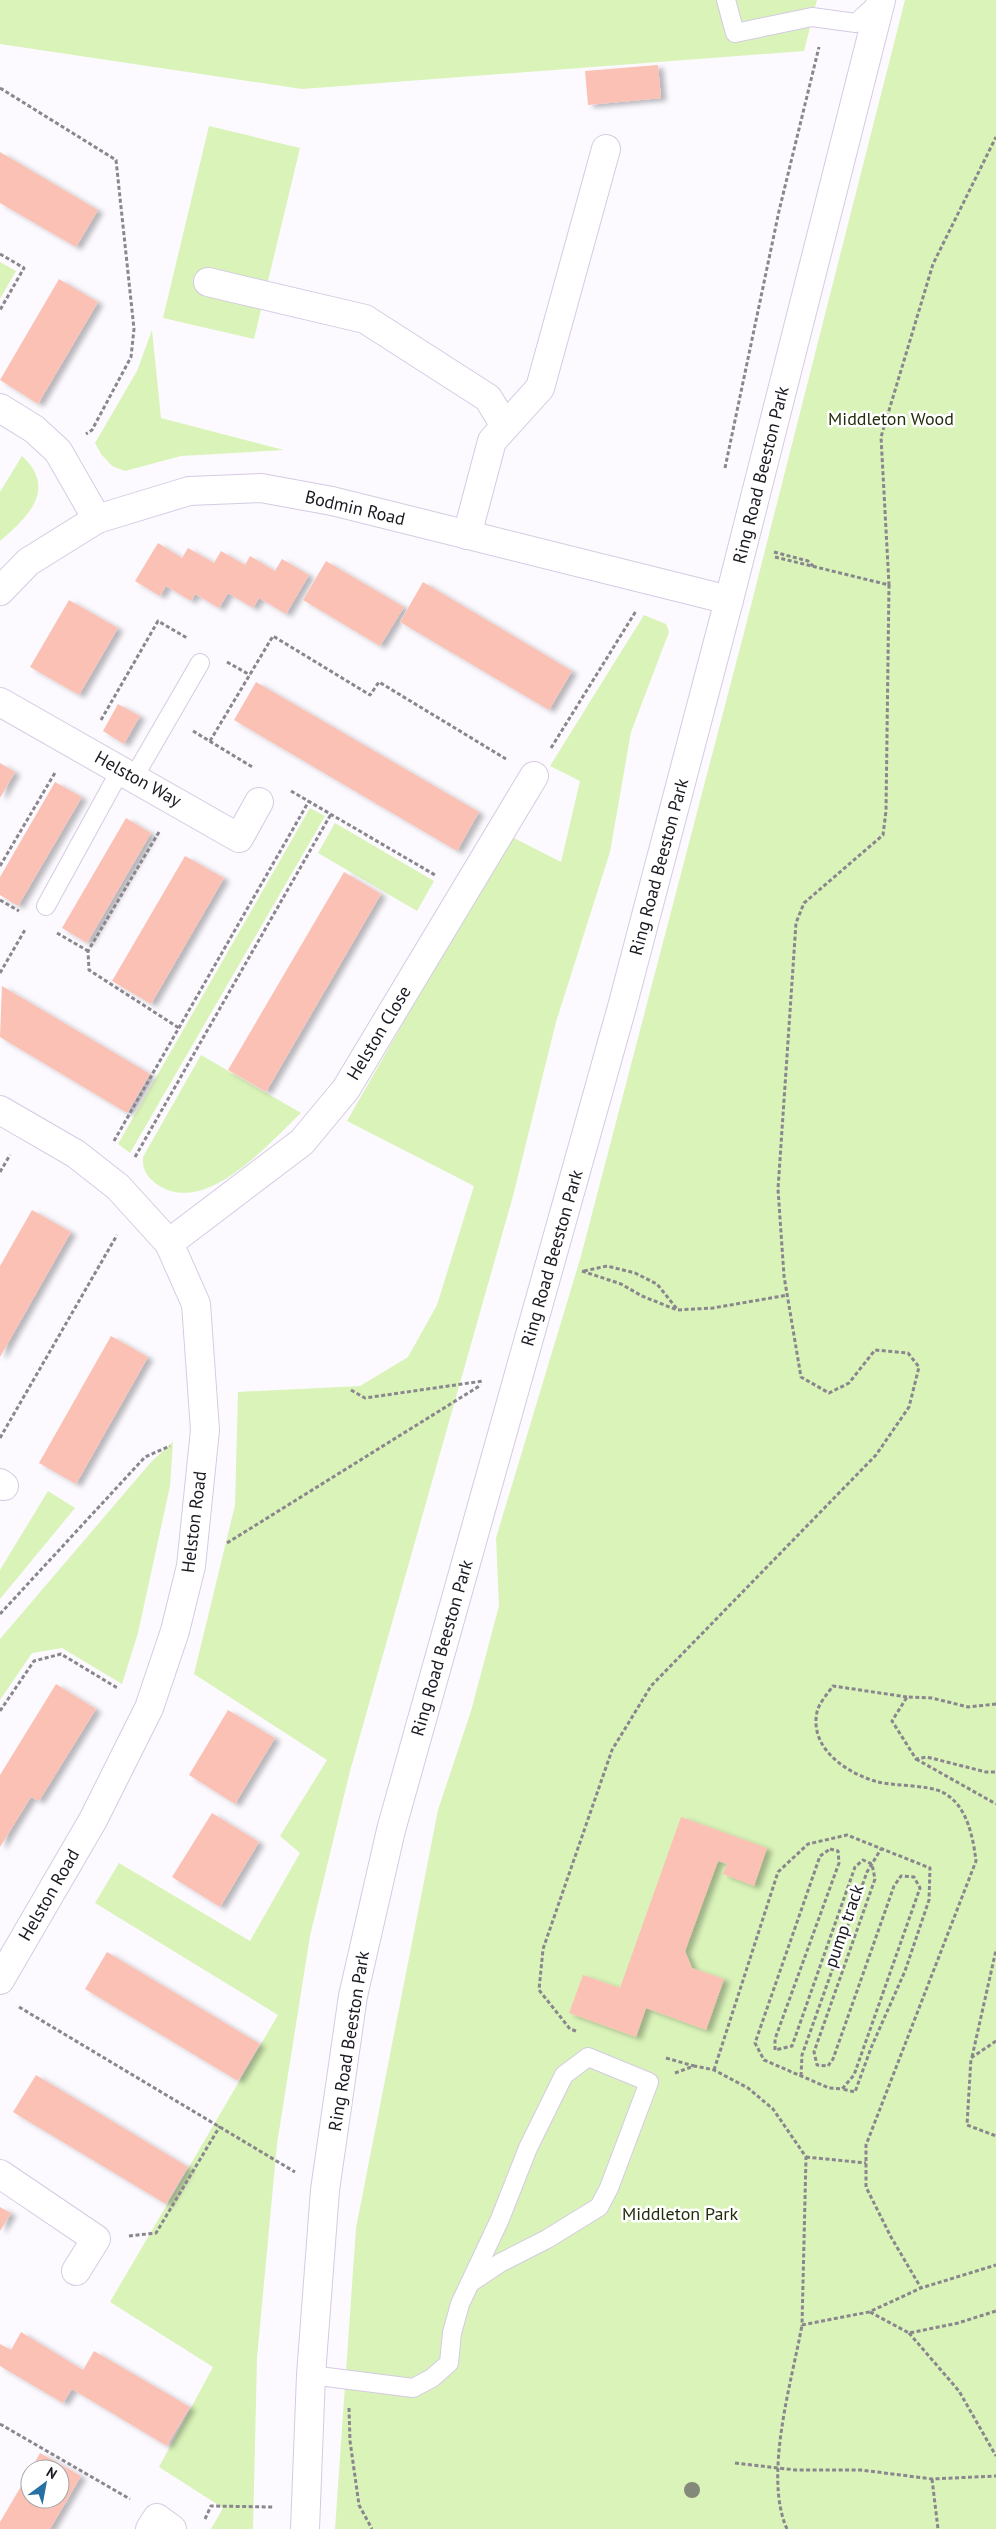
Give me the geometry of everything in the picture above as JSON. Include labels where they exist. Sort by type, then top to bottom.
[{"type":"street","name":"Ring Road Beeston Park","points":[[305,2518],[311,2375],[325,2190],[353,1996],[391,1830],[622,1007],[729,600],[882,0]]},
{"type":"street","points":[[467,536],[492,441],[540,388],[606,149]]},
{"type":"street","points":[[208,282],[365,319],[488,398],[505,426]]},
{"type":"street","points":[[0,408],[34,429],[58,451],[98,519]]},
{"type":"street","name":"Bodmin Road","points":[[0,591],[28,562],[98,519],[189,492],[261,488],[332,501],[729,600]]},
{"type":"street","name":"Helston Way","points":[[0,702],[178,801],[239,838],[259,802]]},
{"type":"street","name":"Helston Close","points":[[169,1243],[302,1142],[346,1089],[534,776]]},
{"type":"street","name":"Helston Road","points":[[0,1110],[76,1154],[116,1187],[169,1243],[196,1304],[205,1430],[191,1566],[175,1631],[149,1708],[93,1820],[0,1980]]},
{"type":"street","points":[[0,2174],[96,2239],[76,2272]]},
{"type":"lane","points":[[726,0],[735,33],[812,16],[856,23],[882,0]]},
{"type":"lane","points":[[46,906],[128,773],[169,716],[200,663]]},
{"type":"lane","points":[[311,2375],[413,2388],[432,2378],[449,2363],[452,2333],[460,2304],[500,2219],[528,2148],[564,2075],[588,2057],[649,2082],[609,2188],[599,2207],[547,2239],[500,2263],[470,2284]]},
{"type":"path","points":[[727,459],[780,211],[826,18]]},
{"type":"path","points":[[0,88],[116,160],[134,329],[131,357],[92,430],[58,451]]},
{"type":"path","points":[[579,2032],[570,2029],[539,1990],[543,1949],[612,1750],[651,1686],[876,1455],[909,1407],[919,1367],[908,1353],[875,1350],[849,1382],[829,1393],[801,1377],[788,1295],[778,1189],[796,924],[804,904],[883,835],[886,811],[889,585],[881,438],[933,264],[996,136]]},
{"type":"path","points":[[0,254],[24,268],[0,310]]},
{"type":"path","points":[[774,543],[772,552],[808,561],[813,566]]},
{"type":"path","points":[[742,549],[889,585]]},
{"type":"path","points":[[210,741],[272,636],[370,695],[379,682],[534,776],[654,582]]},
{"type":"path","points":[[0,866],[158,621],[191,640]]},
{"type":"path","points":[[224,660],[250,675]]},
{"type":"path","points":[[169,716],[258,770]]},
{"type":"path","points":[[287,788],[464,892]]},
{"type":"path","points":[[178,801],[88,951],[89,970],[179,1028]]},
{"type":"path","points":[[0,1438],[116,1187],[179,1028],[309,801]]},
{"type":"path","points":[[116,1187],[331,814]]},
{"type":"path","points":[[0,973],[27,926]]},
{"type":"path","points":[[551,1260],[621,1284],[642,1296],[677,1310],[713,1308],[788,1295]]},
{"type":"path","points":[[584,1271],[607,1266],[635,1273],[658,1284],[677,1310]]},
{"type":"path","points":[[191,1566],[488,1380],[365,1398],[351,1390]]},
{"type":"path","points":[[0,1614],[145,1457],[205,1430]]},
{"type":"path","points":[[0,1711],[34,1661],[62,1654],[149,1708]]},
{"type":"path","points":[[921,2288],[891,2237],[866,2187],[866,2145],[976,1861],[972,1828],[958,1807],[942,1792],[879,1782],[848,1771],[831,1757],[819,1735],[817,1711],[833,1686],[907,1697],[932,1698],[968,1707],[996,1704]]},
{"type":"path","points":[[907,1697],[892,1721],[916,1760],[996,1804]]},
{"type":"path","points":[[916,1760],[927,1757],[986,1772],[996,1772]]},
{"type":"path","points":[[714,2070],[778,1872],[808,1844],[847,1835],[930,1868],[929,1900],[905,1971],[871,2048],[855,2092],[842,2089]]},
{"type":"path","name":"pump track","points":[[830,1849],[838,1851],[839,1863],[775,2039],[775,2050],[792,2046],[854,1867],[863,1860],[872,1864],[875,1879],[814,2052],[817,2065],[828,2066],[833,2060],[894,1886],[901,1876],[914,1877],[920,1888],[854,2075],[842,2089],[829,2088],[801,2076],[764,2060],[755,2043],[820,1856],[830,1849]]},
{"type":"path","points":[[801,2076],[802,2055],[867,1872],[881,1849]]},
{"type":"path","points":[[996,1950],[971,2058],[967,2125],[996,2136]]},
{"type":"path","points":[[17,2006],[325,2190]]},
{"type":"path","points":[[971,2058],[996,2041]]},
{"type":"path","points":[[659,2056],[714,2070],[748,2088],[773,2109],[806,2157],[802,2325],[777,2468],[780,2513],[787,2529]]},
{"type":"path","points":[[649,2082],[694,2066]]},
{"type":"path","points":[[96,2239],[156,2233],[220,2126]]},
{"type":"path","points":[[806,2157],[866,2163]]},
{"type":"path","points":[[802,2325],[869,2312],[921,2288],[996,2265]]},
{"type":"path","points":[[909,2333],[958,2323],[996,2310]]},
{"type":"path","points":[[869,2312],[909,2333],[959,2390],[996,2456]]},
{"type":"path","points":[[348,2379],[350,2440],[359,2505],[372,2529]]},
{"type":"path","points":[[0,2424],[112,2487],[160,2525]]},
{"type":"path","points":[[735,2462],[796,2470],[861,2470],[932,2479],[996,2476]]},
{"type":"path","points":[[932,2479],[938,2529]]},
{"type":"path","points":[[204,2522],[211,2506],[305,2518]]},
{"type":"green space","points":[[0,0],[817,0],[804,51],[302,89],[0,44]]},
{"type":"green space","name":"Middleton Park","points":[[905,0],[996,0],[996,2529],[335,2529],[356,2228],[438,1810],[471,1711],[499,1606],[496,1538],[581,1256],[746,625]]},
{"type":"green space","points":[[209,126],[300,148],[254,339],[163,318]]},
{"type":"green space","points":[[0,262],[16,271],[0,299]]},
{"type":"green space","points":[[152,330],[161,418],[284,450],[181,456],[125,471],[112,466],[101,454],[95,443],[137,371]]},
{"type":"green space","points":[[22,456],[32,468],[38,480],[38,491],[35,502],[28,513],[0,541],[0,492]]},
{"type":"green space","points":[[644,615],[666,624],[669,632],[631,732],[610,852],[556,1022],[513,1196],[350,1771],[310,1936],[277,2144],[257,2358],[253,2529],[211,2529],[223,2508],[159,2467],[213,2367],[110,2302],[278,2015],[95,1903],[119,1863],[250,1941],[300,1853],[280,1836],[327,1760],[194,1674],[235,1505],[238,1392],[360,1386],[408,1357],[437,1305],[474,1186],[347,1121],[510,836],[561,862],[580,781],[550,766]]},
{"type":"green space","points":[[310,808],[325,816],[130,1153],[118,1144]]},
{"type":"green space","points":[[335,823],[434,881],[417,911],[318,853]]},
{"type":"green space","points":[[201,1055],[301,1113],[236,1172],[216,1184],[196,1191],[177,1192],[158,1185],[151,1179],[144,1169],[143,1157]]},
{"type":"green space","points":[[173,1442],[170,1486],[138,1633],[122,1684],[62,1648],[32,1653],[0,1700],[0,1639],[152,1461]]},
{"type":"green space","points":[[48,1491],[75,1508],[0,1599],[0,1570]]},
{"type":"building","points":[[658,65],[661,98],[588,105],[585,71]]},
{"type":"building","points":[[0,152],[98,210],[76,247],[0,203]]},
{"type":"building","points":[[59,279],[98,302],[38,404],[0,380]]},
{"type":"building","points":[[158,543],[182,558],[188,548],[214,563],[221,551],[245,565],[250,556],[275,571],[282,559],[309,575],[286,614],[259,598],[253,608],[228,593],[219,608],[195,594],[191,601],[166,586],[160,596],[135,581]]},
{"type":"building","points":[[326,561],[404,607],[380,646],[303,600]]},
{"type":"building","points":[[423,582],[572,671],[549,710],[400,622]]},
{"type":"building","points":[[69,600],[118,628],[79,695],[30,667]]},
{"type":"building","points":[[256,682],[479,812],[457,851],[234,720]]},
{"type":"building","points":[[118,704],[140,716],[124,744],[103,731]]},
{"type":"building","points":[[0,763],[15,772],[0,798]]},
{"type":"building","points":[[55,782],[82,797],[18,906],[0,895],[0,877]]},
{"type":"building","points":[[126,818],[151,833],[87,943],[62,928]]},
{"type":"building","points":[[185,856],[224,878],[151,1004],[112,981]]},
{"type":"building","points":[[344,872],[381,894],[266,1092],[228,1070]]},
{"type":"building","points":[[2,986],[150,1074],[127,1113],[0,1037]]},
{"type":"building","points":[[32,1210],[71,1232],[0,1357],[0,1266]]},
{"type":"building","points":[[111,1336],[148,1357],[76,1484],[39,1463]]},
{"type":"building","points":[[56,1684],[96,1709],[39,1801],[31,1797],[0,1847],[0,1775]]},
{"type":"building","points":[[228,1710],[275,1738],[235,1804],[189,1775]]},
{"type":"building","points":[[212,1813],[259,1842],[220,1907],[172,1877]]},
{"type":"building","points":[[681,1817],[767,1848],[754,1886],[723,1874],[727,1864],[718,1861],[685,1951],[692,1968],[724,1979],[706,2030],[646,2008],[636,2037],[569,2013],[583,1975],[620,1988]]},
{"type":"building","points":[[107,1952],[260,2044],[238,2081],[85,1989]]},
{"type":"building","points":[[36,2075],[188,2167],[166,2204],[13,2112]]},
{"type":"building","points":[[0,2207],[11,2213],[0,2231]]},
{"type":"building","points":[[21,2332],[83,2370],[94,2351],[190,2407],[167,2446],[72,2389],[63,2403],[0,2366],[0,2344],[11,2350]]},
{"type":"building","points":[[40,2453],[51,2459],[37,2459]]},
{"type":"building","points":[[70,2470],[81,2476],[70,2495]]},
{"type":"building","points":[[20,2488],[20,2509],[62,2509],[50,2529],[0,2529],[0,2522]]},
{"type":"park label","name":"Middleton Wood","points":[[891,419]]}]
